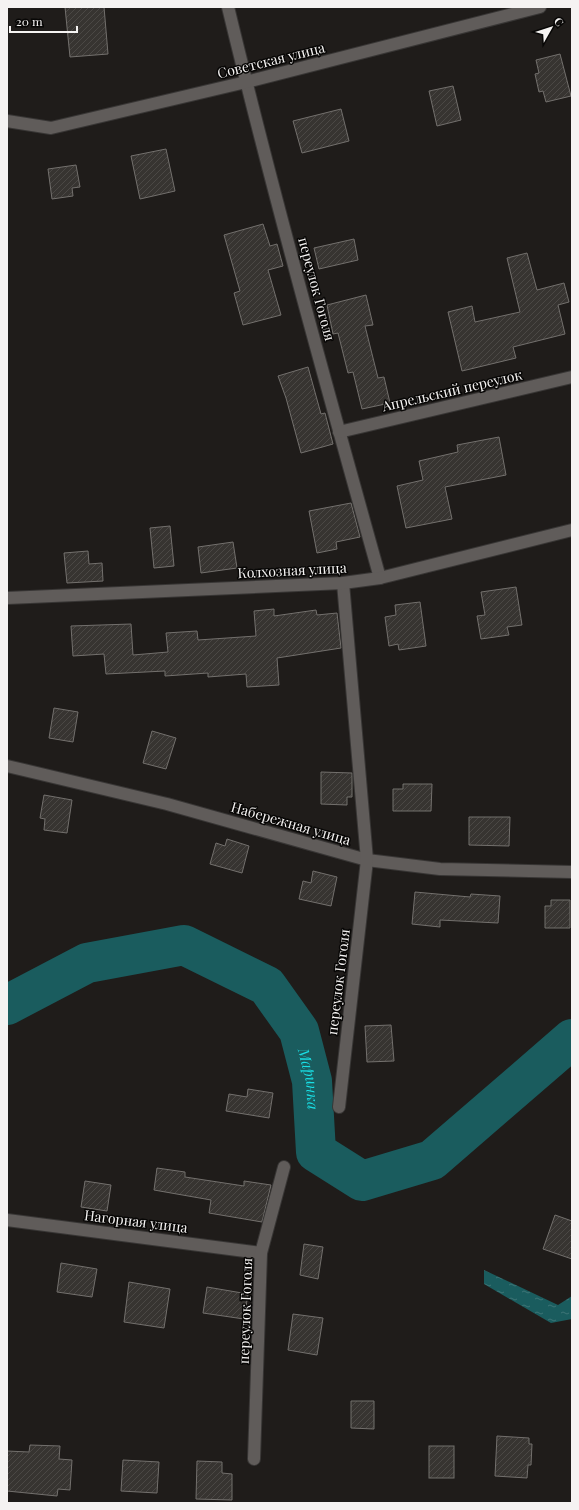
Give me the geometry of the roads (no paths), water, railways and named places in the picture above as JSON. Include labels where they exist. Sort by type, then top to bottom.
[{"type":"street","name":"переулок Гоголя","points":[[228,7],[246,82],[339,432],[380,578]]},
{"type":"street","name":"Советская улица","points":[[7,121],[51,128],[246,82],[540,7]]},
{"type":"street","name":"Апрельский переулок","points":[[339,432],[572,377]]},
{"type":"street","name":"Колхозная улица","points":[[7,598],[343,583],[380,578],[572,530]]},
{"type":"street","name":"переулок Гоголя","points":[[339,1107],[367,860],[343,583]]},
{"type":"street","name":"Набережная улица","points":[[7,766],[167,804],[367,860],[440,869],[572,872]]},
{"type":"street","name":"переулок Гоголя","points":[[254,1459],[261,1253],[284,1167]]},
{"type":"street","name":"Нагорная улица","points":[[7,1220],[261,1253]]},
{"type":"water","points":[[484,1270],[558,1305],[572,1296],[572,1319],[551,1323],[484,1284]]},
{"type":"waterway","name":"Маринка","points":[[7,1005],[87,963],[184,945],[267,986],[299,1031],[312,1081],[316,1152],[362,1181],[432,1160],[572,1039]]}]
